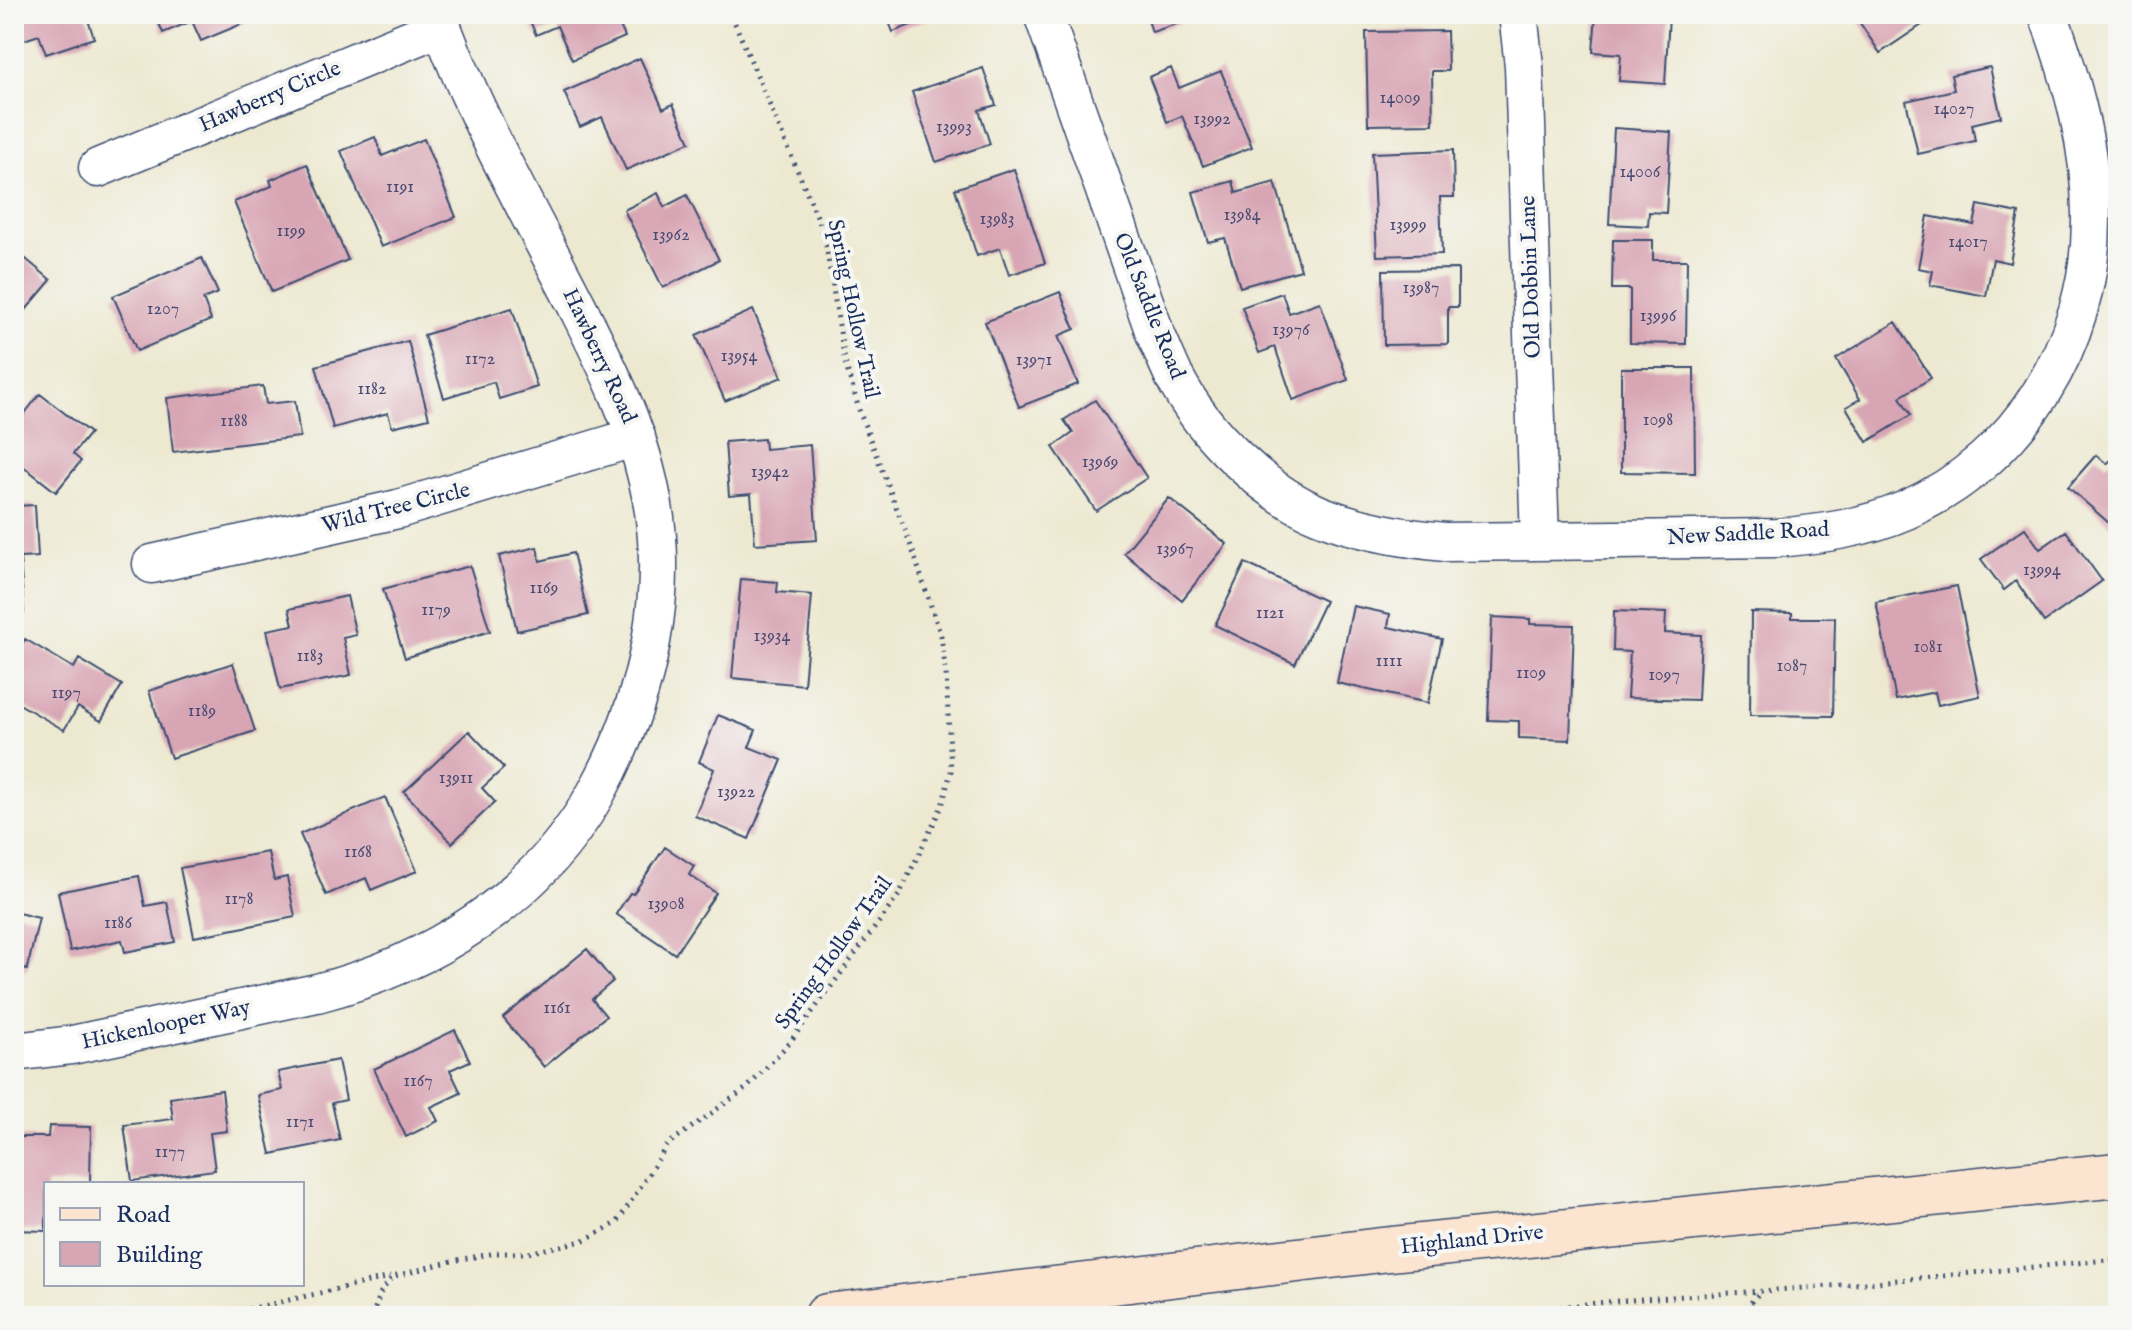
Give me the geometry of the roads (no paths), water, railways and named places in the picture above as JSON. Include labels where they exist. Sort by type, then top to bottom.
[{"type":"main road","name":"Highland Drive","points":[[827,1316],[1397,1248],[2118,1175]]},
{"type":"street","name":"Old Saddle Road","points":[[1043,14],[1155,333],[1176,380],[1205,423],[1239,461],[1278,491],[1316,514],[1358,528],[1401,538],[1445,542],[1540,540]]},
{"type":"street","name":"Old Dobbin Lane","points":[[1518,14],[1524,66],[1540,540]]},
{"type":"street","name":"New Saddle Road","points":[[1540,540],[1777,538],[1822,534],[1865,525],[1907,510],[1944,490],[1978,465],[2009,436],[2037,401],[2059,363],[2075,320],[2087,271],[2090,234],[2088,168],[2080,116],[2066,62],[2048,14]]},
{"type":"street","name":"Hawberry Circle","points":[[98,168],[439,20]]},
{"type":"street","name":"Hawberry Road","points":[[317,993],[352,984],[420,957],[484,917],[540,868],[595,795],[625,733],[650,651],[658,569],[649,483],[636,437],[623,401],[482,117],[439,20]]},
{"type":"street","name":"Wild Tree Circle","points":[[152,564],[398,509],[636,437]]},
{"type":"street","name":"Hickenlooper Way","points":[[14,1052],[72,1045],[317,993]]}]
